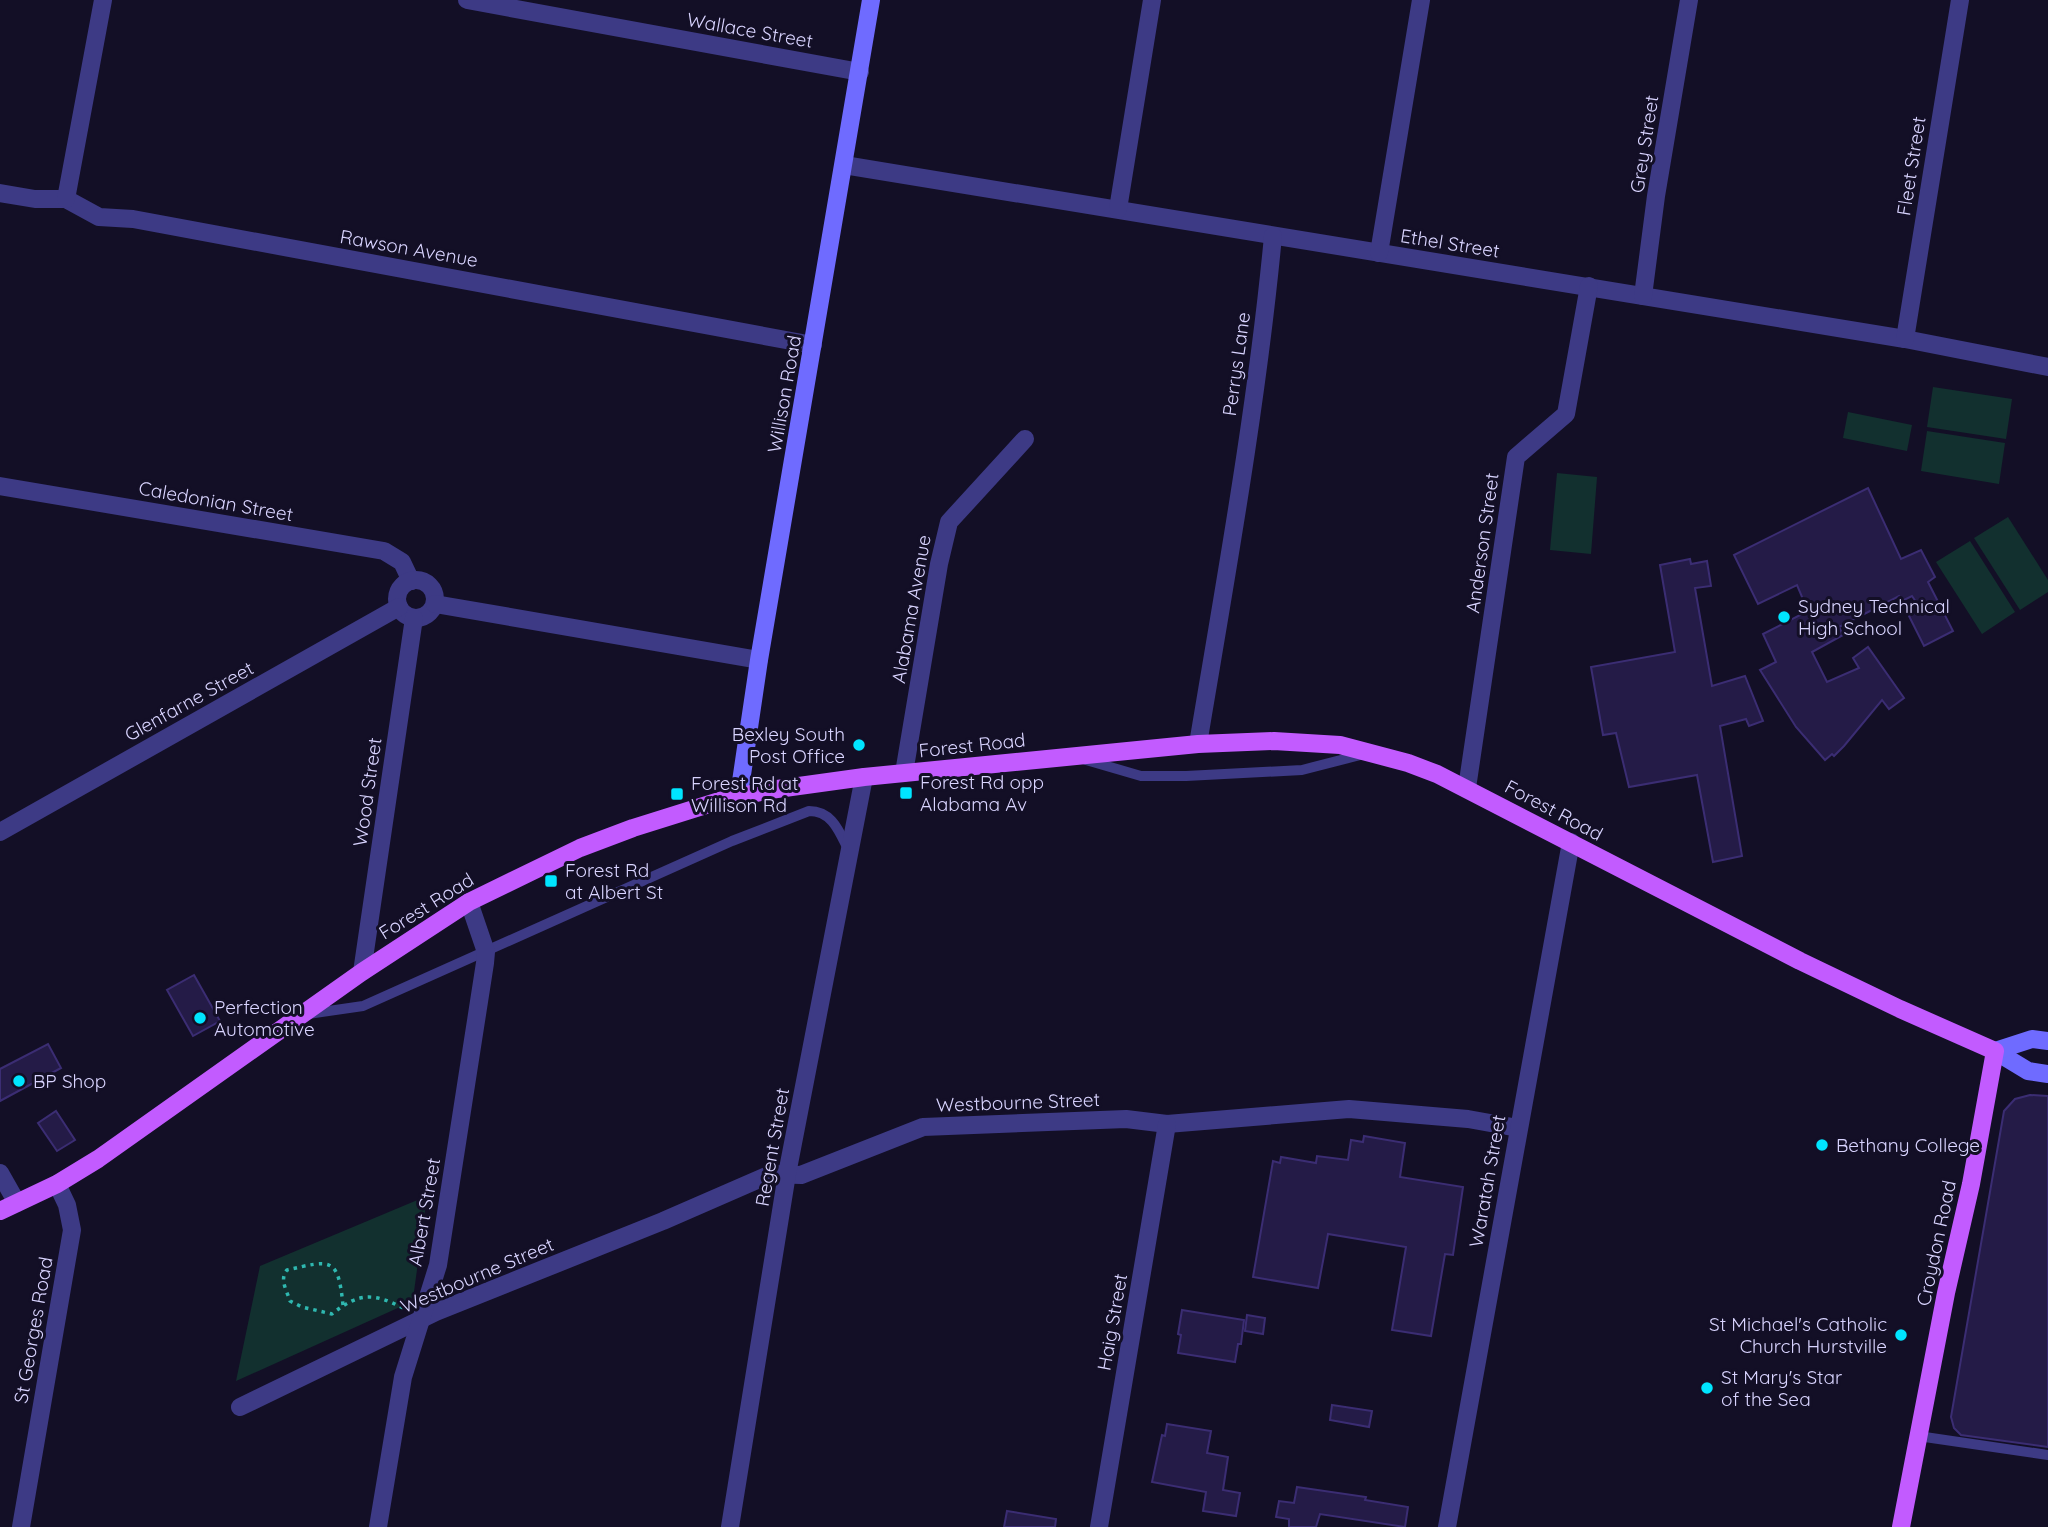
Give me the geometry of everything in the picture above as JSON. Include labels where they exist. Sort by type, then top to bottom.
[{"type":"main road","name":"Willison Road","points":[[739,795],[759,660],[872,0]]},
{"type":"main road","name":"Forest Road","points":[[0,1211],[57,1184],[116,1146],[362,972],[469,902],[580,848],[681,812],[739,795],[864,777],[1198,744],[1307,742],[1340,745],[1408,763],[1467,788],[1800,961],[1995,1051],[2028,1071],[2048,1074]]},
{"type":"main road","points":[[1995,1051],[2032,1039],[2048,1041]]},
{"type":"main road","name":"Croydon Road","points":[[1901,1527],[1946,1293],[1971,1184],[1995,1051]]},
{"type":"street","points":[[66,199],[103,0]]},
{"type":"street","name":"Wallace Street","points":[[467,0],[860,72]]},
{"type":"street","points":[[1118,209],[1152,0]]},
{"type":"street","points":[[1379,253],[1421,0]]},
{"type":"street","name":"Grey Street","points":[[1643,296],[1656,196],[1689,0]]},
{"type":"street","name":"Fleet Street","points":[[1905,339],[1960,0]]},
{"type":"street","name":"Ethel Street","points":[[844,165],[1905,339],[2048,367]]},
{"type":"street","name":"Rawson Avenue","points":[[0,193],[35,199],[66,199],[99,217],[146,221],[813,345]]},
{"type":"street","name":"Perrys Lane","points":[[1198,744],[1238,498],[1273,236]]},
{"type":"street","name":"Anderson Street","points":[[1467,788],[1516,457],[1566,414],[1589,286]]},
{"type":"street","name":"Alabama Avenue","points":[[904,773],[939,564],[949,522],[1025,439]]},
{"type":"street","name":"Caledonian Street","points":[[0,486],[384,551],[402,562],[411,581]]},
{"type":"street","points":[[411,581],[424,582],[433,591],[435,604],[428,615],[414,618],[399,607],[398,594],[401,588],[411,581]]},
{"type":"street","points":[[435,604],[759,660]]},
{"type":"street","name":"Glenfarne Street","points":[[0,832],[399,607]]},
{"type":"street","name":"Wood Street","points":[[362,972],[414,618]]},
{"type":"street","name":"Regent Street","points":[[730,1527],[787,1174],[864,777]]},
{"type":"street","name":"Waratah Street","points":[[1447,1527],[1571,842]]},
{"type":"street","name":"Albert Street","points":[[378,1527],[403,1377],[438,1265],[486,952],[469,902]]},
{"type":"street","name":"Westbourne Street","points":[[240,1407],[423,1319],[771,1174],[801,1175],[923,1126],[1126,1119],[1167,1124],[1349,1109],[1468,1119],[1518,1128]]},
{"type":"street","name":"Haig Street","points":[[1099,1527],[1167,1124]]},
{"type":"street","points":[[0,1173],[17,1203]]},
{"type":"street","name":"St Georges Road","points":[[21,1527],[72,1230],[67,1205],[57,1184]]},
{"type":"lane","points":[[1073,756],[1141,776],[1185,776],[1301,771],[1372,752]]},
{"type":"lane","points":[[301,1015],[363,1006],[735,839],[809,810],[829,817],[849,851]]},
{"type":"lane","points":[[1918,1436],[2048,1455]]},
{"type":"path","points":[[343,1305],[340,1277],[331,1266],[321,1262],[284,1273],[290,1301],[327,1313],[332,1314],[343,1305],[369,1295],[386,1298],[404,1308]]},
{"type":"green space","points":[[1933,387],[2012,399],[2006,439],[1927,427]]},
{"type":"green space","points":[[1848,412],[1912,425],[1907,451],[1843,438]]},
{"type":"green space","points":[[1927,431],[2005,443],[1999,484],[1921,471]]},
{"type":"green space","points":[[1557,473],[1597,477],[1591,554],[1550,550]]},
{"type":"green space","points":[[2008,517],[2048,580],[2048,592],[2020,610],[1974,538]]},
{"type":"green space","points":[[1970,541],[2015,612],[1982,634],[1936,562]]},
{"type":"green space","points":[[427,1196],[413,1299],[236,1381],[260,1266]]},
{"type":"building","points":[[1868,488],[1901,559],[1921,550],[1935,577],[1928,582],[1953,631],[1924,646],[1909,616],[1920,608],[1912,596],[1902,601],[1899,596],[1839,627],[1843,635],[1812,652],[1827,682],[1859,668],[1853,658],[1868,647],[1904,698],[1889,709],[1882,700],[1844,746],[1834,756],[1832,754],[1825,760],[1796,727],[1760,670],[1776,662],[1763,634],[1808,611],[1797,585],[1758,604],[1734,555]]},
{"type":"building","points":[[1690,559],[1691,564],[1707,561],[1711,586],[1695,588],[1712,686],[1745,676],[1763,721],[1749,726],[1746,719],[1720,726],[1742,856],[1713,862],[1697,775],[1629,787],[1616,733],[1603,735],[1591,667],[1675,652],[1660,565]]},
{"type":"building","points":[[194,975],[220,1021],[193,1036],[167,990]]},
{"type":"building","name":"BP Shop","points":[[48,1044],[61,1068],[0,1101],[0,1069]]},
{"type":"building","points":[[2030,1095],[2048,1096],[2048,1447],[1961,1435],[1954,1428],[1951,1417],[2004,1111],[2015,1099]]},
{"type":"building","points":[[56,1111],[75,1140],[57,1151],[38,1123]]},
{"type":"building","points":[[1364,1136],[1405,1143],[1400,1177],[1463,1187],[1453,1255],[1445,1254],[1431,1336],[1392,1330],[1406,1247],[1328,1234],[1318,1288],[1253,1277],[1273,1161],[1280,1163],[1281,1157],[1316,1163],[1317,1156],[1348,1160],[1351,1140],[1363,1142]]},
{"type":"building","points":[[1182,1310],[1244,1320],[1235,1362],[1178,1353]]},
{"type":"building","points":[[1247,1315],[1265,1318],[1263,1334],[1245,1331]]},
{"type":"building","points":[[1332,1405],[1372,1411],[1369,1427],[1330,1420]]},
{"type":"building","points":[[1167,1424],[1211,1431],[1207,1453],[1228,1457],[1223,1490],[1240,1493],[1236,1516],[1203,1511],[1206,1492],[1152,1482]]},
{"type":"building","points":[[1297,1487],[1366,1497],[1365,1500],[1408,1507],[1405,1527],[1320,1514],[1316,1527],[1289,1527],[1289,1519],[1276,1517],[1279,1501],[1294,1503]]},
{"type":"building","points":[[1007,1511],[1056,1519],[1055,1527],[1004,1527]]},
{"type":"place","name":"Sydney Technical High School","points":[[1784,617]]},
{"type":"place","name":"Bexley South Post Office","points":[[859,745]]},
{"type":"place","name":"Forest Rd opp Alabama Av","points":[[906,793]]},
{"type":"place","name":"Forest Rd at Willison Rd","points":[[677,794]]},
{"type":"place","name":"Forest Rd at Albert St","points":[[551,881]]},
{"type":"place","name":"Perfection Automotive","points":[[200,1018]]},
{"type":"place","name":"BP Shop","points":[[19,1081]]},
{"type":"place","name":"Bethany College","points":[[1822,1145]]},
{"type":"place","name":"St Michael's Catholic Church Hurstville","points":[[1901,1335]]},
{"type":"place","name":"St Mary's Star of the Sea","points":[[1707,1388]]}]
